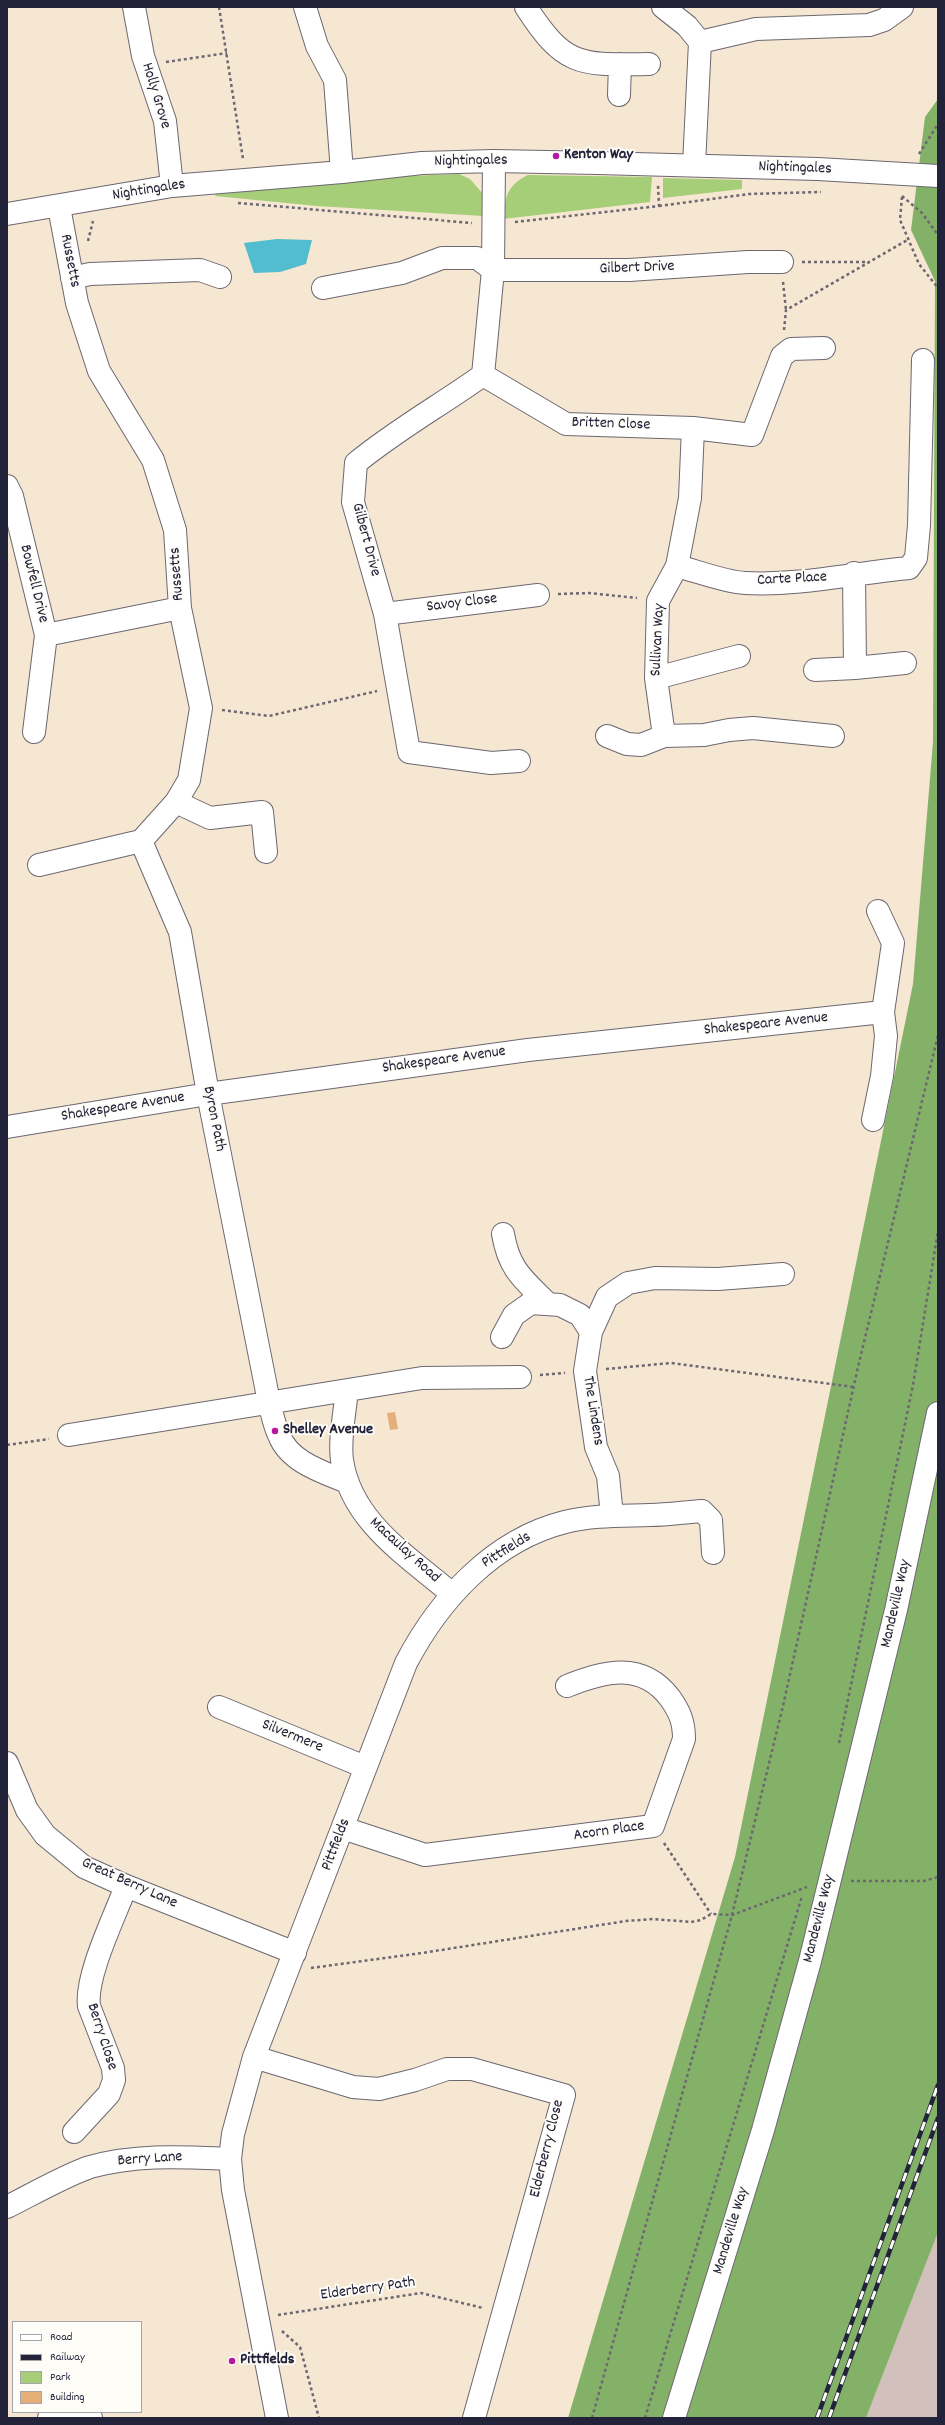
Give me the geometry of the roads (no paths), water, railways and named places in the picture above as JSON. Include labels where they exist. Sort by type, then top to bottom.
[{"type":"street","name":"Holly Grove","points":[[134,7],[145,66],[165,121],[172,186]]},
{"type":"street","points":[[305,7],[317,46],[335,80],[342,172]]},
{"type":"street","points":[[526,7],[541,30],[557,48],[581,62],[649,64]]},
{"type":"street","points":[[663,7],[687,26],[700,42],[694,165]]},
{"type":"street","points":[[700,42],[756,29],[869,25],[884,20],[900,10],[902,7]]},
{"type":"street","points":[[619,95],[620,64]]},
{"type":"street","points":[[482,375],[493,270],[494,161]]},
{"type":"street","name":"Nightingales","points":[[7,214],[58,207],[172,186],[342,172],[422,163],[494,161],[658,164],[938,176]]},
{"type":"street","name":"Russetts","points":[[58,207],[81,276],[77,303],[100,371],[153,460],[175,530],[180,608],[201,708],[189,780],[176,802],[141,841]]},
{"type":"street","points":[[323,288],[402,273],[422,263],[450,257],[477,258],[493,270]]},
{"type":"street","name":"Gilbert Drive","points":[[493,270],[629,270],[748,262],[782,262]]},
{"type":"street","points":[[81,276],[200,270],[220,277]]},
{"type":"street","name":"Britten Close","points":[[482,375],[566,424],[694,428],[752,435],[782,356],[791,349],[824,348]]},
{"type":"street","name":"Carte Place","points":[[677,566],[744,583],[828,580],[854,573],[908,568],[916,558],[919,525],[923,360]]},
{"type":"street","name":"Gilbert Drive","points":[[482,375],[435,409],[386,439],[356,462],[353,502],[385,614],[410,752],[491,763],[519,761]]},
{"type":"street","name":"Sullivan Way","points":[[664,736],[656,678],[658,601],[677,566],[690,498],[694,428]]},
{"type":"street","name":"Bowfell Drive","points":[[9,492],[46,635],[34,732]]},
{"type":"street","points":[[854,573],[855,668]]},
{"type":"street","name":"Savoy Close","points":[[385,614],[538,595]]},
{"type":"street","name":"Bowfell Drive","points":[[46,635],[180,608]]},
{"type":"street","points":[[656,678],[739,656]]},
{"type":"street","points":[[815,670],[905,663]]},
{"type":"street","points":[[607,736],[627,744],[641,746],[664,736],[704,736],[729,730],[753,728],[833,736]]},
{"type":"street","points":[[176,802],[210,818],[262,812],[266,852]]},
{"type":"street","points":[[39,866],[141,841]]},
{"type":"street","name":"Byron Path","points":[[141,841],[180,932],[208,1094],[269,1402],[279,1437],[297,1458],[316,1469],[347,1482]]},
{"type":"street","points":[[873,1120],[882,1076],[886,1036],[883,1012],[893,943],[878,911]]},
{"type":"street","name":"Shakespeare Avenue","points":[[7,1127],[208,1094],[528,1050],[883,1012]]},
{"type":"street","points":[[503,1234],[510,1261],[517,1273],[548,1304]]},
{"type":"street","name":"The Lindens","points":[[612,1516],[608,1476],[596,1447],[585,1371],[591,1332],[607,1297],[628,1283],[654,1278],[718,1279],[783,1274]]},
{"type":"street","points":[[502,1337],[514,1315],[531,1303],[560,1305],[580,1315],[591,1332]]},
{"type":"street","points":[[69,1435],[422,1378],[520,1377]]},
{"type":"street","name":"Macaulay Road","points":[[347,1390],[342,1458],[347,1482],[356,1503],[381,1533],[452,1594]]},
{"type":"street","name":"Mandeville Way","points":[[674,2418],[763,2130],[830,1881],[898,1603],[938,1413]]},
{"type":"street","name":"Pittfields","points":[[277,2418],[233,2190],[230,2159],[240,2102],[254,2057],[302,1960],[343,1828],[406,1664],[418,1641],[452,1594],[488,1560],[538,1532],[565,1522],[612,1516],[702,1511],[710,1520],[713,1554]]},
{"type":"street","name":"Acorn Place","points":[[343,1828],[426,1855],[653,1826],[684,1739],[684,1724],[680,1711],[663,1689],[647,1677],[624,1672],[591,1676],[567,1686]]},
{"type":"street","name":"Silvermere","points":[[219,1707],[365,1768]]},
{"type":"street","name":"Great Berry Lane","points":[[7,1763],[27,1810],[44,1835],[84,1867],[302,1960]]},
{"type":"street","name":"Berry Close","points":[[74,2132],[109,2094],[114,2080],[114,2068],[88,1998],[90,1981],[126,1886]]},
{"type":"street","name":"Elderberry Close","points":[[254,2057],[353,2087],[379,2089],[415,2080],[447,2068],[472,2069],[564,2095],[474,2418]]},
{"type":"street","name":"Berry Lane","points":[[7,2207],[88,2168],[124,2159],[159,2156],[230,2159]]},
{"type":"street","points":[[49,2418],[62,2413]]},
{"type":"water","points":[[277,239],[312,240],[306,264],[280,272],[254,273],[244,243]]},
{"type":"railway","points":[[817,2418],[938,2085]]},
{"type":"railway","points":[[829,2418],[938,2118]]},
{"type":"place","name":"Kenton Way","points":[[556,156]]},
{"type":"place","name":"Shelley Avenue","points":[[275,1431]]},
{"type":"place","name":"Pittfields","points":[[232,2361]]}]
